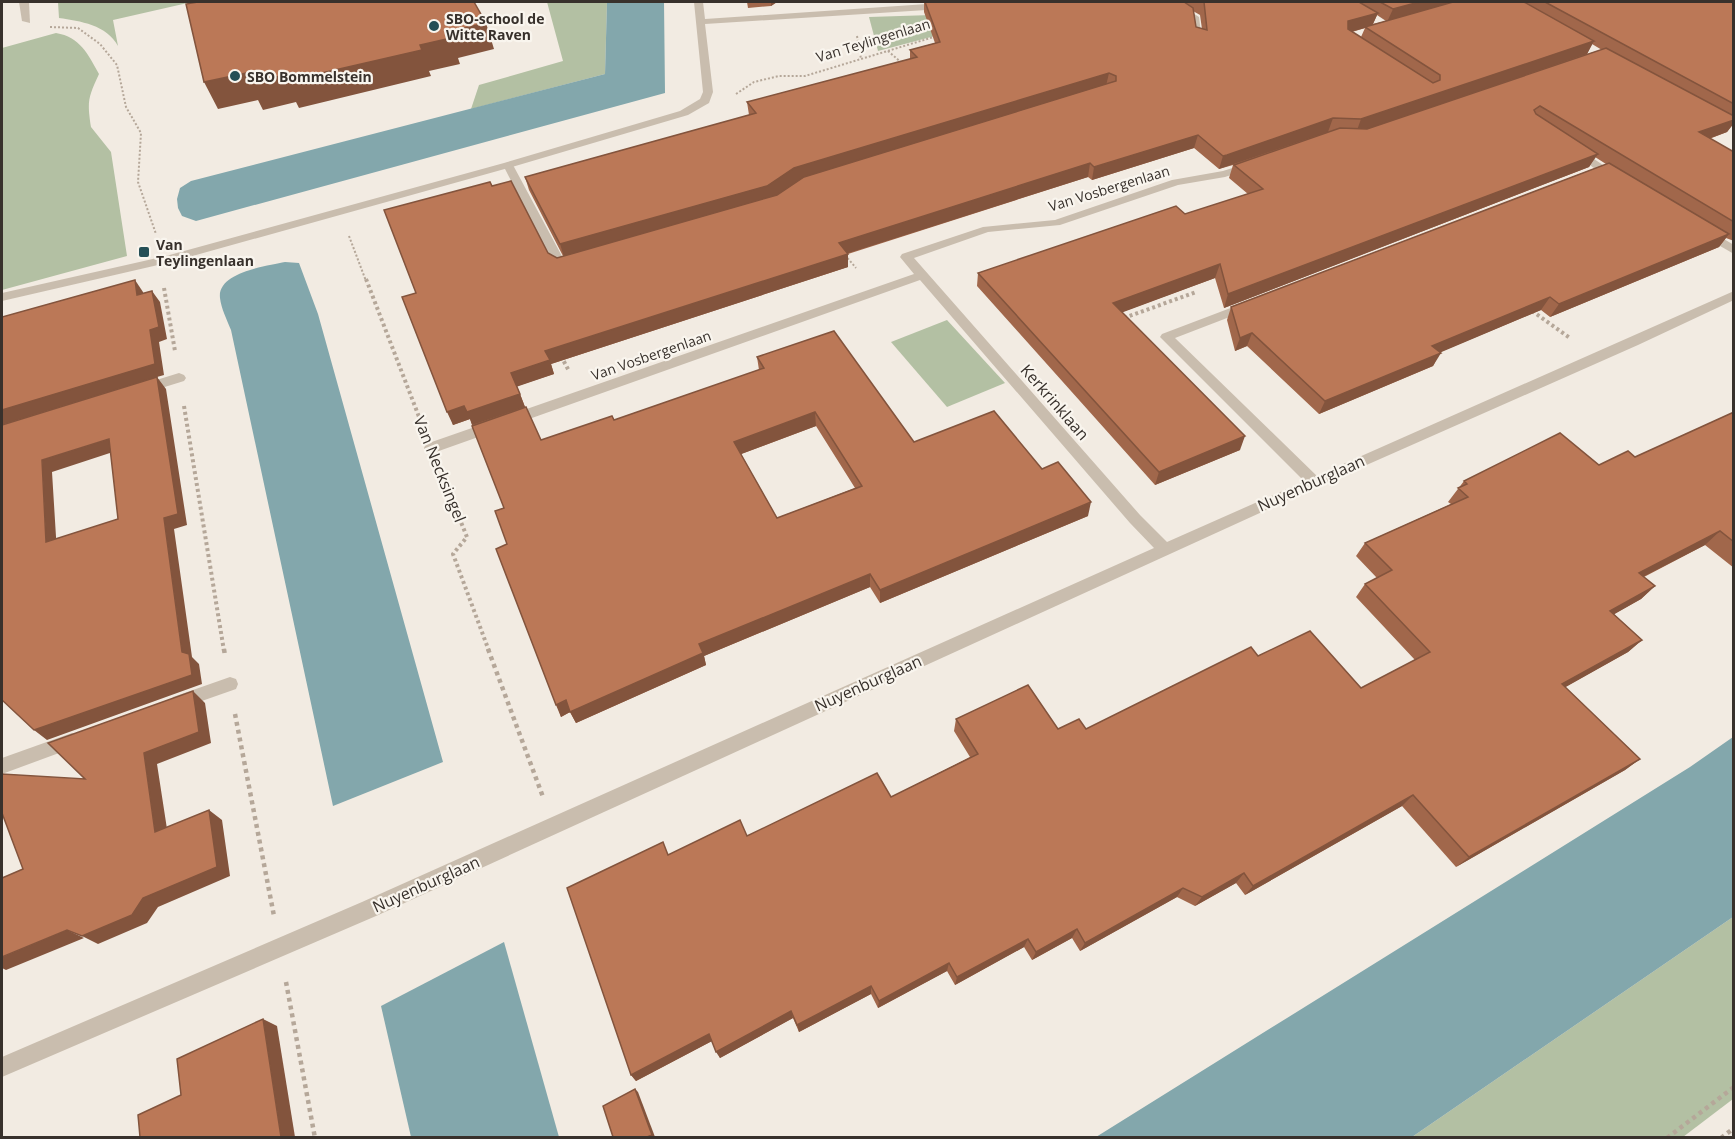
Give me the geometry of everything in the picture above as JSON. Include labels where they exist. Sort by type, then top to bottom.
[{"type":"street","points":[[24,2],[27,21]]},
{"type":"street","points":[[2,297],[167,259],[508,165],[696,108],[706,99],[708,92],[698,2]]},
{"type":"street","points":[[1171,2],[1196,19],[1199,39]]},
{"type":"street","name":"Van Teylingenlaan","points":[[700,22],[956,5]]},
{"type":"street","points":[[1564,143],[1602,173]]},
{"type":"street","name":"Van Vosbergenlaan","points":[[431,448],[922,275],[906,256],[987,229],[1056,223],[1176,182],[1225,174],[1258,163]]},
{"type":"street","points":[[508,165],[560,266],[582,259]]},
{"type":"street","points":[[1693,225],[1734,250]]},
{"type":"street","name":"Kerkrinklaan","points":[[922,275],[1127,510],[1166,549]]},
{"type":"street","name":"Nuyenburglaan","points":[[2,1067],[369,909],[1734,295]]},
{"type":"street","points":[[1257,302],[1166,338],[1314,482]]},
{"type":"street","points":[[124,394],[179,378]]},
{"type":"street","points":[[165,707],[230,684]]},
{"type":"street","points":[[2,766],[88,735]]},
{"type":"path","points":[[27,21],[53,28],[78,28],[100,44],[117,65],[126,107],[141,133],[138,182],[152,225],[167,259]]},
{"type":"path","name":"Van Teylingenlaan","points":[[706,99],[739,93],[754,82],[779,76],[805,76],[945,33]]},
{"type":"path","points":[[888,51],[905,66]]},
{"type":"path","name":"Van Necksingel","points":[[339,212],[467,537],[453,554],[552,826]]},
{"type":"path","points":[[845,255],[875,292]]},
{"type":"path","points":[[1120,319],[1201,290]]},
{"type":"path","points":[[1526,307],[1598,357]]},
{"type":"path","points":[[557,348],[582,395]]},
{"type":"path","points":[[1666,1137],[1734,1087]]},
{"type":"path","points":[[1721,1137],[1734,1128]]},
{"type":"green space","points":[[58,2],[192,2],[113,20],[118,46],[107,33],[92,25],[59,18]]},
{"type":"green space","points":[[547,2],[607,2],[605,74],[471,109],[479,85],[563,61]]},
{"type":"green space","points":[[1026,12],[878,51],[869,17]]},
{"type":"green space","points":[[56,33],[77,42],[87,53],[99,74],[89,100],[91,127],[111,152],[127,256],[2,290],[2,48]]},
{"type":"green space","points":[[947,320],[1005,383],[947,407],[891,342]]},
{"type":"green space","points":[[1733,917],[1733,1099],[1683,1137],[1412,1137]]},
{"type":"water","points":[[607,2],[664,2],[665,93],[196,221],[182,216],[178,208],[177,199],[180,188],[191,181],[605,74]]},
{"type":"water","points":[[285,262],[299,263],[318,314],[443,762],[333,806],[231,330],[220,298],[221,289],[235,276],[256,268]]},
{"type":"water","points":[[1733,737],[1733,917],[1412,1137],[1096,1137],[1690,767]]},
{"type":"water","points":[[504,942],[559,1137],[411,1137],[381,1006]]},
{"type":"building","points":[[198,2],[474,2],[486,23],[448,32],[451,38],[420,45],[422,50],[287,81],[285,75],[250,83],[247,73],[204,82],[186,4]]},
{"type":"building","points":[[925,2],[1184,2],[1193,8],[1196,27],[1207,30],[1204,2],[1359,2],[1378,13],[1348,21],[1348,29],[1433,83],[1440,80],[1440,75],[1365,27],[1453,2],[1524,2],[1594,41],[1361,119],[1333,118],[1227,155],[1223,156],[1198,135],[1094,167],[1090,163],[839,243],[848,254],[545,351],[550,360],[511,373],[520,394],[467,412],[464,406],[447,412],[402,297],[416,293],[384,210],[490,182],[492,186],[511,181],[548,253],[557,258],[777,195],[804,177],[1116,81],[1116,76],[1109,73],[794,168],[767,186],[560,244],[525,177],[756,113],[747,102],[917,57],[910,50],[940,42]]},
{"type":"building","points":[[1380,2],[1419,2],[1393,9]]},
{"type":"building","points":[[1545,2],[1734,2],[1734,104]]},
{"type":"building","points":[[1606,48],[1734,116],[1734,120],[1699,132],[1734,152],[1734,222],[1540,106],[1534,110],[1536,114],[1598,154],[1228,294],[1220,264],[1113,303],[1245,436],[1159,472],[978,273],[1176,206],[1185,214],[1263,189],[1234,165],[1340,128],[1367,129]]},
{"type":"building","points":[[1609,163],[1729,234],[1559,304],[1550,297],[1432,346],[1441,353],[1325,401],[1252,333],[1240,338],[1231,307]]},
{"type":"building","points":[[135,280],[137,295],[152,291],[159,327],[150,330],[155,364],[2,410],[2,317]]},
{"type":"building","points":[[834,331],[914,442],[994,411],[1042,469],[1058,462],[1091,502],[880,590],[870,574],[699,644],[703,653],[570,712],[566,700],[556,705],[496,549],[507,544],[495,511],[504,508],[472,426],[526,407],[541,440],[612,416],[614,420],[764,368],[757,357]],"holes":[[[815,412],[862,486],[777,518],[734,442]]]},
{"type":"building","points":[[157,377],[178,514],[164,518],[182,652],[189,654],[192,675],[34,730],[2,700],[2,425]],"holes":[[[109,439],[118,519],[46,542],[42,460]]]},
{"type":"building","points":[[1734,412],[1734,542],[1720,531],[1639,573],[1655,586],[1610,611],[1642,640],[1562,684],[1640,759],[1469,857],[1413,795],[1253,886],[1244,873],[1202,897],[1183,888],[1085,943],[1077,929],[1036,952],[1028,939],[957,977],[949,963],[879,1001],[871,986],[797,1025],[791,1011],[716,1052],[709,1034],[631,1075],[567,888],[663,842],[668,855],[740,820],[747,836],[877,773],[891,797],[978,754],[956,719],[1028,685],[1058,729],[1079,719],[1086,729],[1251,647],[1258,656],[1310,631],[1361,688],[1430,652],[1365,584],[1392,570],[1365,543],[1468,497],[1458,488],[1467,484],[1464,481],[1560,433],[1599,465],[1628,451],[1635,457]]},
{"type":"building","points":[[193,691],[199,732],[144,753],[155,832],[209,810],[217,867],[143,898],[132,915],[82,936],[67,930],[2,957],[2,878],[23,869],[2,813],[2,774],[85,779],[48,743]]},
{"type":"building","points":[[263,1019],[281,1137],[140,1137],[138,1115],[181,1095],[177,1059]]},
{"type":"building","points":[[635,1089],[652,1135],[613,1137],[603,1106]]},
{"type":"place","name":"SBO-school de Witte Raven","points":[[434,26]]},
{"type":"place","name":"SBO Bommelstein","points":[[235,76]]},
{"type":"place","name":"Van Teylingenlaan","points":[[144,252]]}]
